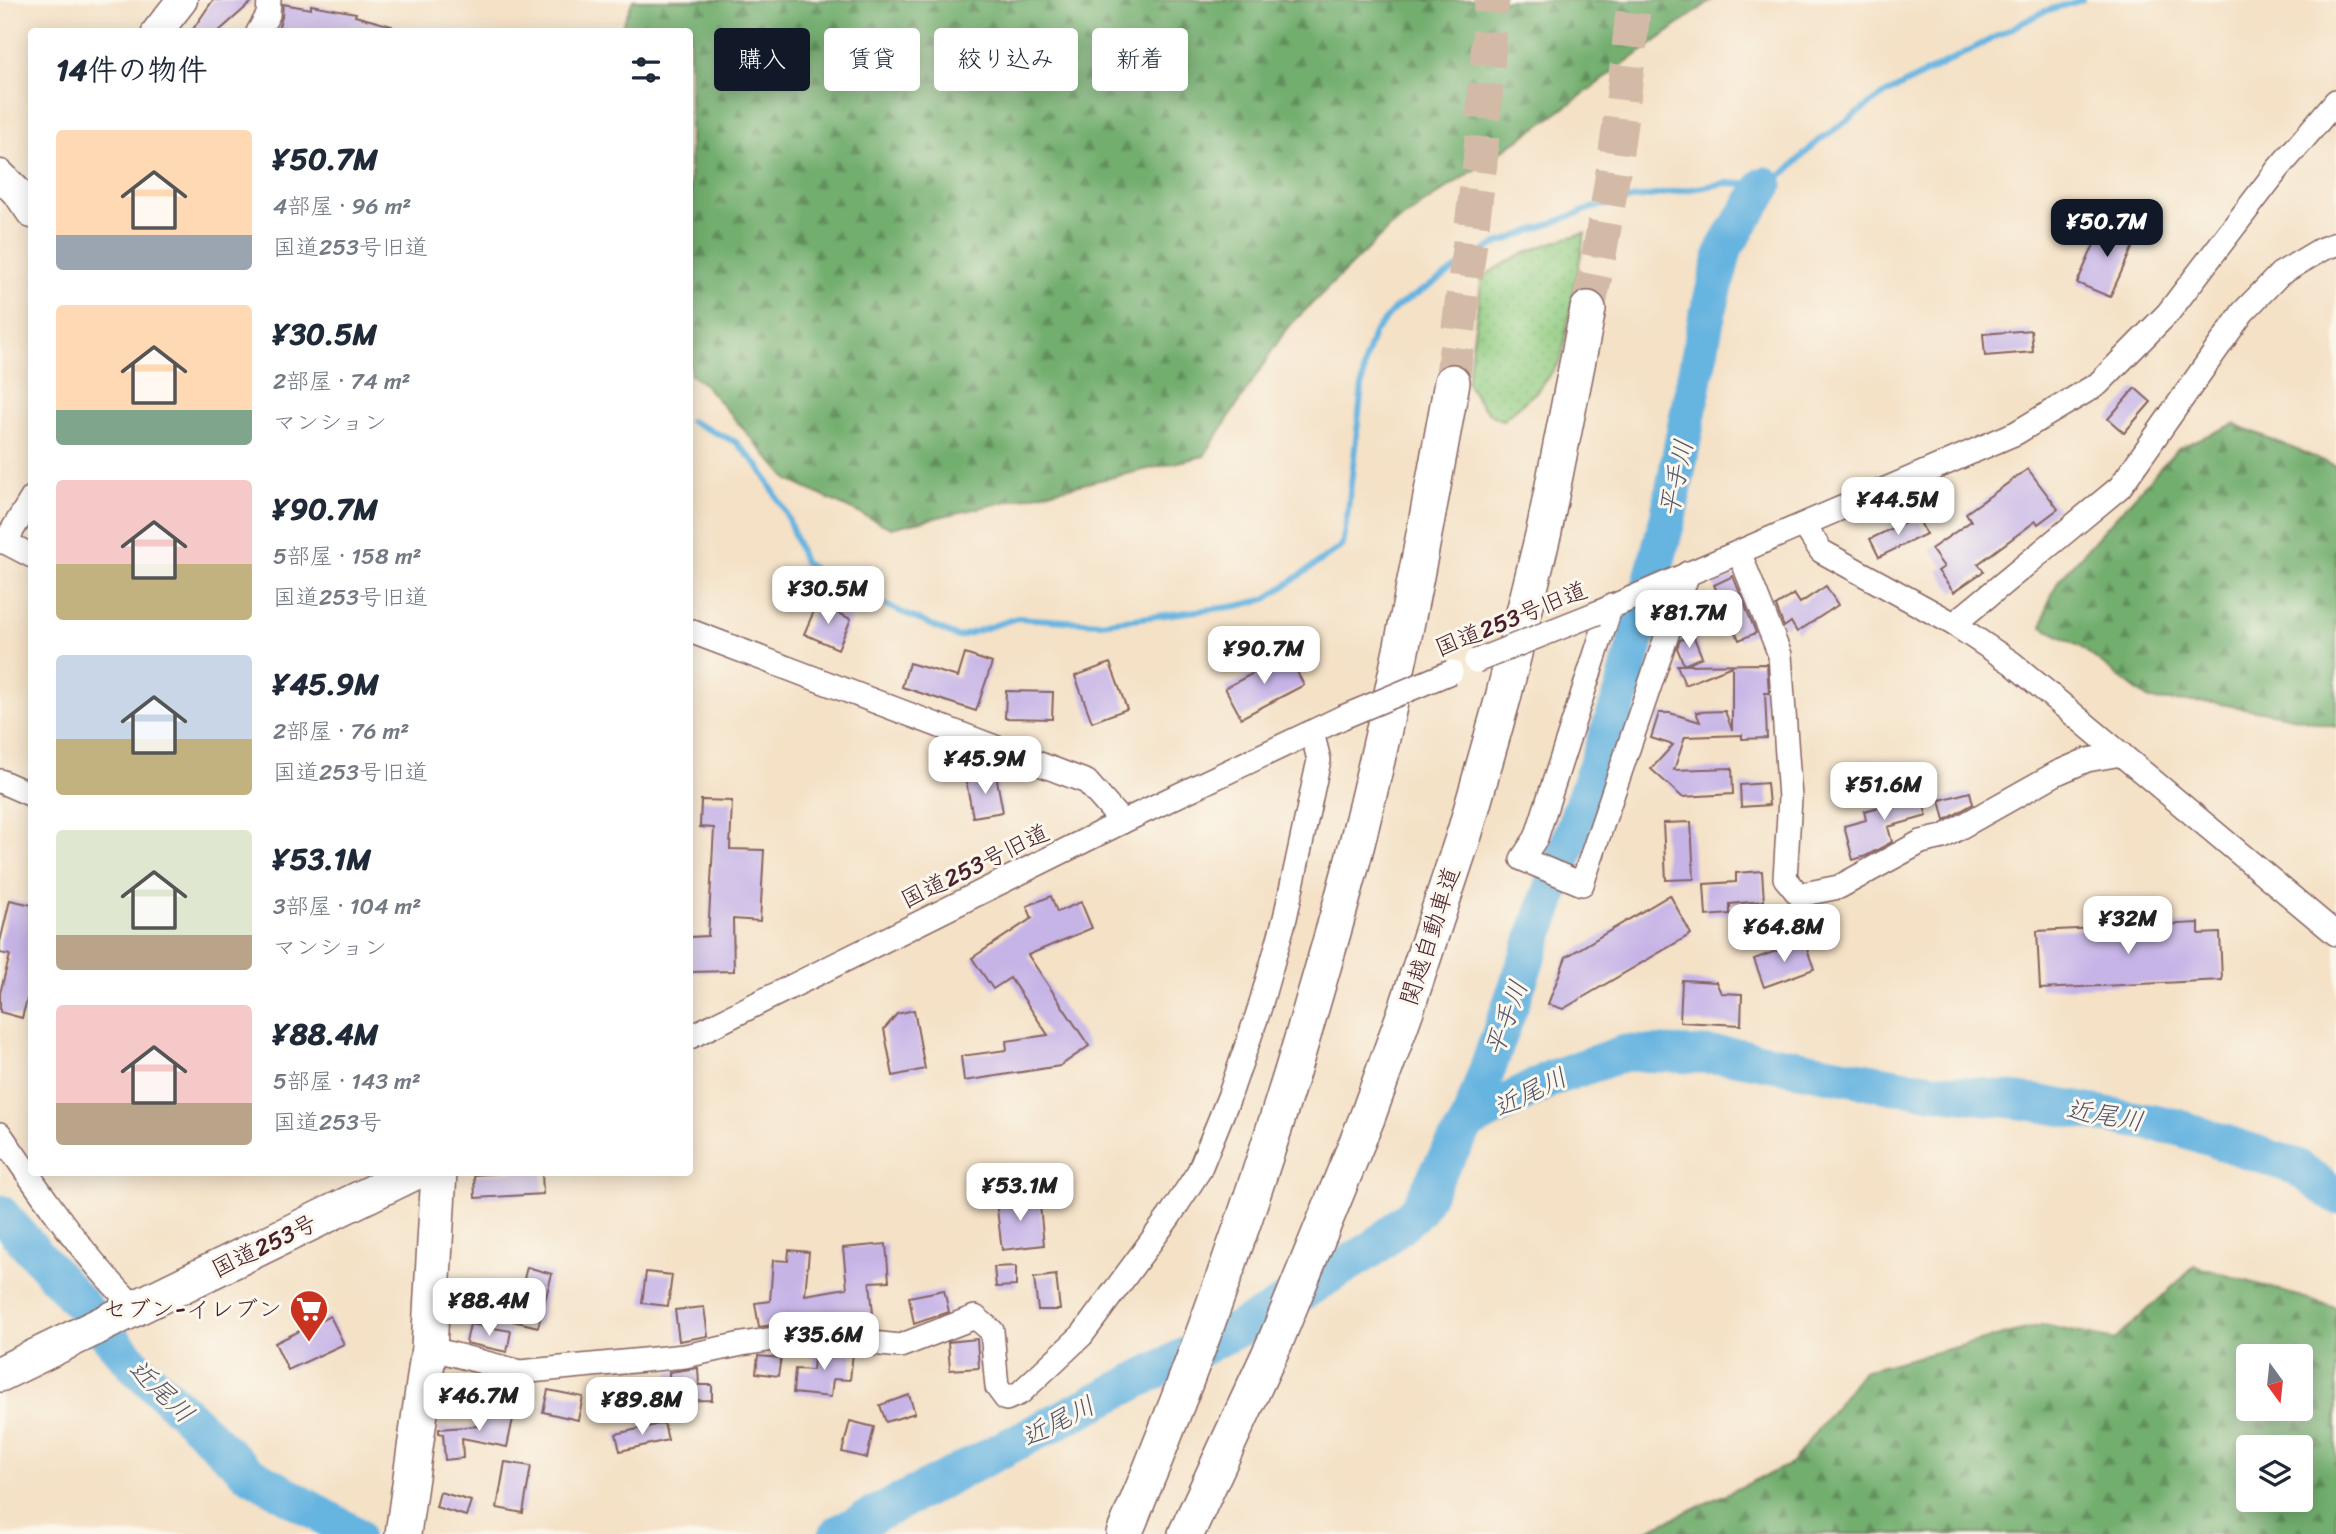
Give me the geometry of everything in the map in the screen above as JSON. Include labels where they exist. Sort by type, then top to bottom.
[{"type":"highway","name":"関越自動車道","points":[[1186,1534],[1276,1340],[1367,1118],[1465,832],[1529,598],[1588,309]]},
{"type":"highway","points":[[1124,1534],[1183,1390],[1223,1281],[1283,1100],[1360,832],[1409,614],[1452,382]]},
{"type":"highway","name":"国道253号","points":[[0,1374],[407,1176]]},
{"type":"highway","points":[[404,1527],[429,1348],[439,1176]]},
{"type":"main road","points":[[160,28],[182,0]]},
{"type":"street","name":"国道253号旧道","points":[[693,1036],[1122,822],[1343,717],[1804,525],[2016,433],[2098,384],[2168,313],[2278,169],[2336,101]]},
{"type":"street","points":[[1954,624],[2120,487],[2243,312],[2280,274],[2322,249],[2336,244]]},
{"type":"street","points":[[28,504],[2,542],[28,554]]},
{"type":"street","points":[[1804,525],[1821,551],[1954,624],[2012,663],[2336,934]]},
{"type":"street","points":[[1739,552],[1780,655],[1790,798],[1785,878],[1799,895],[1839,887],[1922,842],[1943,837],[2057,773],[2087,760],[2121,754]]},
{"type":"street","points":[[1611,606],[1536,838],[1522,859],[1582,884],[1682,576]]},
{"type":"street","points":[[693,632],[1087,782],[1122,822]]},
{"type":"street","points":[[429,1348],[520,1372],[685,1356],[844,1328],[872,1343],[900,1346],[975,1317],[992,1331],[997,1387],[1006,1399],[1020,1393],[1082,1335],[1170,1217],[1199,1171],[1229,1097],[1259,1010],[1285,918],[1319,760],[1312,732]]},
{"type":"street","points":[[0,781],[28,793]]},
{"type":"street","points":[[0,1134],[28,1174]]},
{"type":"street","points":[[30,1176],[132,1310]]},
{"type":"green space","points":[[633,0],[1712,0],[1553,116],[1390,227],[1287,328],[1204,456],[891,528],[788,480],[704,384],[693,376],[693,28],[621,28]]},
{"type":"green space","points":[[1585,233],[1561,360],[1537,391],[1503,420],[1497,418],[1482,406],[1467,383],[1482,277],[1531,250]]},
{"type":"green space","points":[[2234,424],[2336,466],[2336,727],[2215,703],[2150,700],[2079,646],[2042,627],[2047,606],[2058,581],[2178,448]]},
{"type":"green space","points":[[2195,1266],[2336,1307],[2336,1534],[1639,1534],[1791,1464],[1863,1371],[2042,1325],[2115,1340]]},
{"type":"building","points":[[213,0],[254,0],[222,28],[194,28]]},
{"type":"building","points":[[283,4],[311,9],[311,5],[356,13],[355,16],[392,26],[278,28]]},
{"type":"building","points":[[2105,220],[2138,235],[2110,297],[2077,283]]},
{"type":"building","points":[[2031,330],[2033,352],[1985,356],[1983,334]]},
{"type":"building","points":[[2135,388],[2151,402],[2124,433],[2108,419]]},
{"type":"building","points":[[2028,469],[2058,509],[2038,524],[2036,521],[1978,564],[1984,571],[1954,592],[1938,571],[1944,567],[1931,549],[1971,521],[1966,513]]},
{"type":"building","points":[[1917,516],[1926,534],[1879,557],[1870,539]]},
{"type":"building","points":[[1733,576],[1756,633],[1739,640],[1714,585]]},
{"type":"building","points":[[1826,586],[1838,605],[1797,632],[1791,622],[1784,627],[1776,606],[1794,594],[1800,603]]},
{"type":"building","points":[[817,604],[851,619],[838,649],[804,634]]},
{"type":"building","points":[[1693,635],[1702,657],[1684,665],[1677,648],[1680,640]]},
{"type":"building","points":[[965,654],[992,663],[976,711],[902,687],[909,663],[958,677]]},
{"type":"building","points":[[1288,655],[1304,685],[1241,718],[1225,688]]},
{"type":"building","points":[[1110,663],[1127,709],[1092,722],[1075,676]]},
{"type":"building","points":[[1767,664],[1767,738],[1742,739],[1742,735],[1685,737],[1674,770],[1732,768],[1733,794],[1682,797],[1651,769],[1673,745],[1651,738],[1659,713],[1670,713],[1700,722],[1696,712],[1725,711],[1732,730],[1732,666],[1685,685],[1677,665]]},
{"type":"building","points":[[1006,691],[1053,692],[1052,719],[1005,718]]},
{"type":"building","points":[[996,775],[1003,812],[973,817],[966,781]]},
{"type":"building","points":[[1767,783],[1769,805],[1741,807],[1740,785]]},
{"type":"building","points":[[1918,784],[1927,816],[1888,827],[1892,842],[1853,860],[1844,826],[1866,820],[1864,811],[1895,803],[1892,791]]},
{"type":"building","points":[[1970,792],[1973,804],[1945,820],[1940,800]]},
{"type":"building","points":[[701,800],[732,801],[730,849],[764,850],[760,921],[733,919],[734,971],[693,972],[693,937],[708,936],[714,828],[700,827]]},
{"type":"building","points":[[1691,822],[1694,879],[1666,880],[1663,823]]},
{"type":"building","points":[[1762,871],[1764,901],[1730,904],[1730,914],[1706,916],[1704,884],[1736,882],[1736,873]]},
{"type":"building","points":[[1670,895],[1691,934],[1563,1009],[1548,1004],[1566,957]]},
{"type":"building","points":[[1051,896],[1057,912],[1081,902],[1092,928],[1028,955],[1089,1046],[1060,1066],[964,1081],[961,1056],[1007,1050],[1006,1041],[1048,1035],[1010,978],[993,989],[972,958],[1032,918],[1027,906]]},
{"type":"building","points":[[10,900],[28,904],[28,996],[22,1018],[0,1012],[0,993],[10,955],[0,953]]},
{"type":"building","points":[[2199,923],[2199,934],[2220,933],[2222,980],[2040,989],[2037,931]]},
{"type":"building","points":[[1804,941],[1814,969],[1764,987],[1754,959]]},
{"type":"building","points":[[1682,980],[1716,982],[1721,993],[1742,994],[1741,1025],[1680,1022]]},
{"type":"building","points":[[914,1010],[925,1069],[893,1076],[884,1029],[897,1014]]},
{"type":"building","points":[[474,1176],[542,1176],[543,1194],[475,1198]]},
{"type":"building","points":[[1039,1196],[1044,1245],[1002,1250],[996,1201]]},
{"type":"building","points":[[886,1244],[889,1281],[870,1282],[873,1314],[842,1314],[759,1327],[755,1303],[770,1301],[773,1260],[788,1261],[789,1250],[809,1252],[805,1295],[847,1288],[843,1248]]},
{"type":"building","points":[[1016,1266],[1016,1286],[996,1287],[994,1267]]},
{"type":"building","points":[[527,1267],[552,1274],[538,1327],[513,1321]]},
{"type":"building","points":[[646,1272],[672,1275],[668,1306],[642,1303]]},
{"type":"building","points":[[1056,1275],[1060,1310],[1038,1310],[1034,1278]]},
{"type":"building","points":[[944,1290],[949,1312],[914,1324],[909,1297]]},
{"type":"building","points":[[704,1307],[708,1336],[679,1341],[675,1310]]},
{"type":"building","name":"セブン-イレブン","points":[[330,1316],[344,1344],[288,1370],[275,1343]]},
{"type":"building","points":[[470,1324],[511,1331],[507,1352],[466,1343]]},
{"type":"building","points":[[977,1339],[979,1368],[950,1370],[948,1342]]},
{"type":"building","points":[[835,1344],[837,1352],[853,1353],[850,1380],[833,1379],[831,1397],[793,1393],[795,1369],[813,1370],[815,1347]]},
{"type":"building","points":[[758,1356],[781,1358],[778,1376],[756,1373]]},
{"type":"building","points":[[698,1368],[699,1385],[712,1385],[712,1400],[670,1401],[669,1372]]},
{"type":"building","points":[[548,1390],[583,1397],[578,1420],[543,1412]]},
{"type":"building","points":[[909,1395],[915,1413],[886,1422],[880,1405]]},
{"type":"building","points":[[482,1407],[514,1414],[507,1447],[462,1438],[463,1458],[445,1460],[443,1434],[439,1433],[439,1429],[478,1426]]},
{"type":"building","points":[[850,1421],[874,1427],[867,1458],[842,1452]]},
{"type":"building","points":[[664,1423],[668,1440],[620,1451],[616,1434]]},
{"type":"building","points":[[505,1462],[531,1466],[523,1513],[497,1508]]},
{"type":"building","points":[[440,1492],[471,1501],[466,1516],[436,1507]]},
{"type":"waterway","points":[[693,422],[736,442],[760,468],[786,513],[804,562],[833,582],[958,637],[1017,618],[1100,623],[1237,606],[1266,599],[1342,546],[1365,360],[1374,333],[1396,307],[1494,245],[1592,208],[1727,183],[1765,185],[1786,172],[1817,142],[1880,97],[2045,11],[2082,0]]},
{"type":"waterway","name":"平手川","points":[[1468,1123],[1623,691],[1669,513],[1706,320],[1725,247],[1765,185]]},
{"type":"waterway","name":"近尾川","points":[[837,1534],[1265,1315],[1374,1248],[1418,1210],[1468,1123],[1552,1078],[1625,1053],[1735,1056],[1895,1086],[2036,1103],[2177,1127],[2297,1167],[2336,1196]]},
{"type":"waterway","name":"近尾川","points":[[0,1213],[137,1368],[247,1472],[354,1534]]},
{"type":"tunnel","points":[[1452,382],[1480,163],[1492,0]]},
{"type":"tunnel","points":[[1588,309],[1616,155],[1634,0]]},
{"type":"place","name":"セブン-イレブン","points":[[309,1343]]}]
